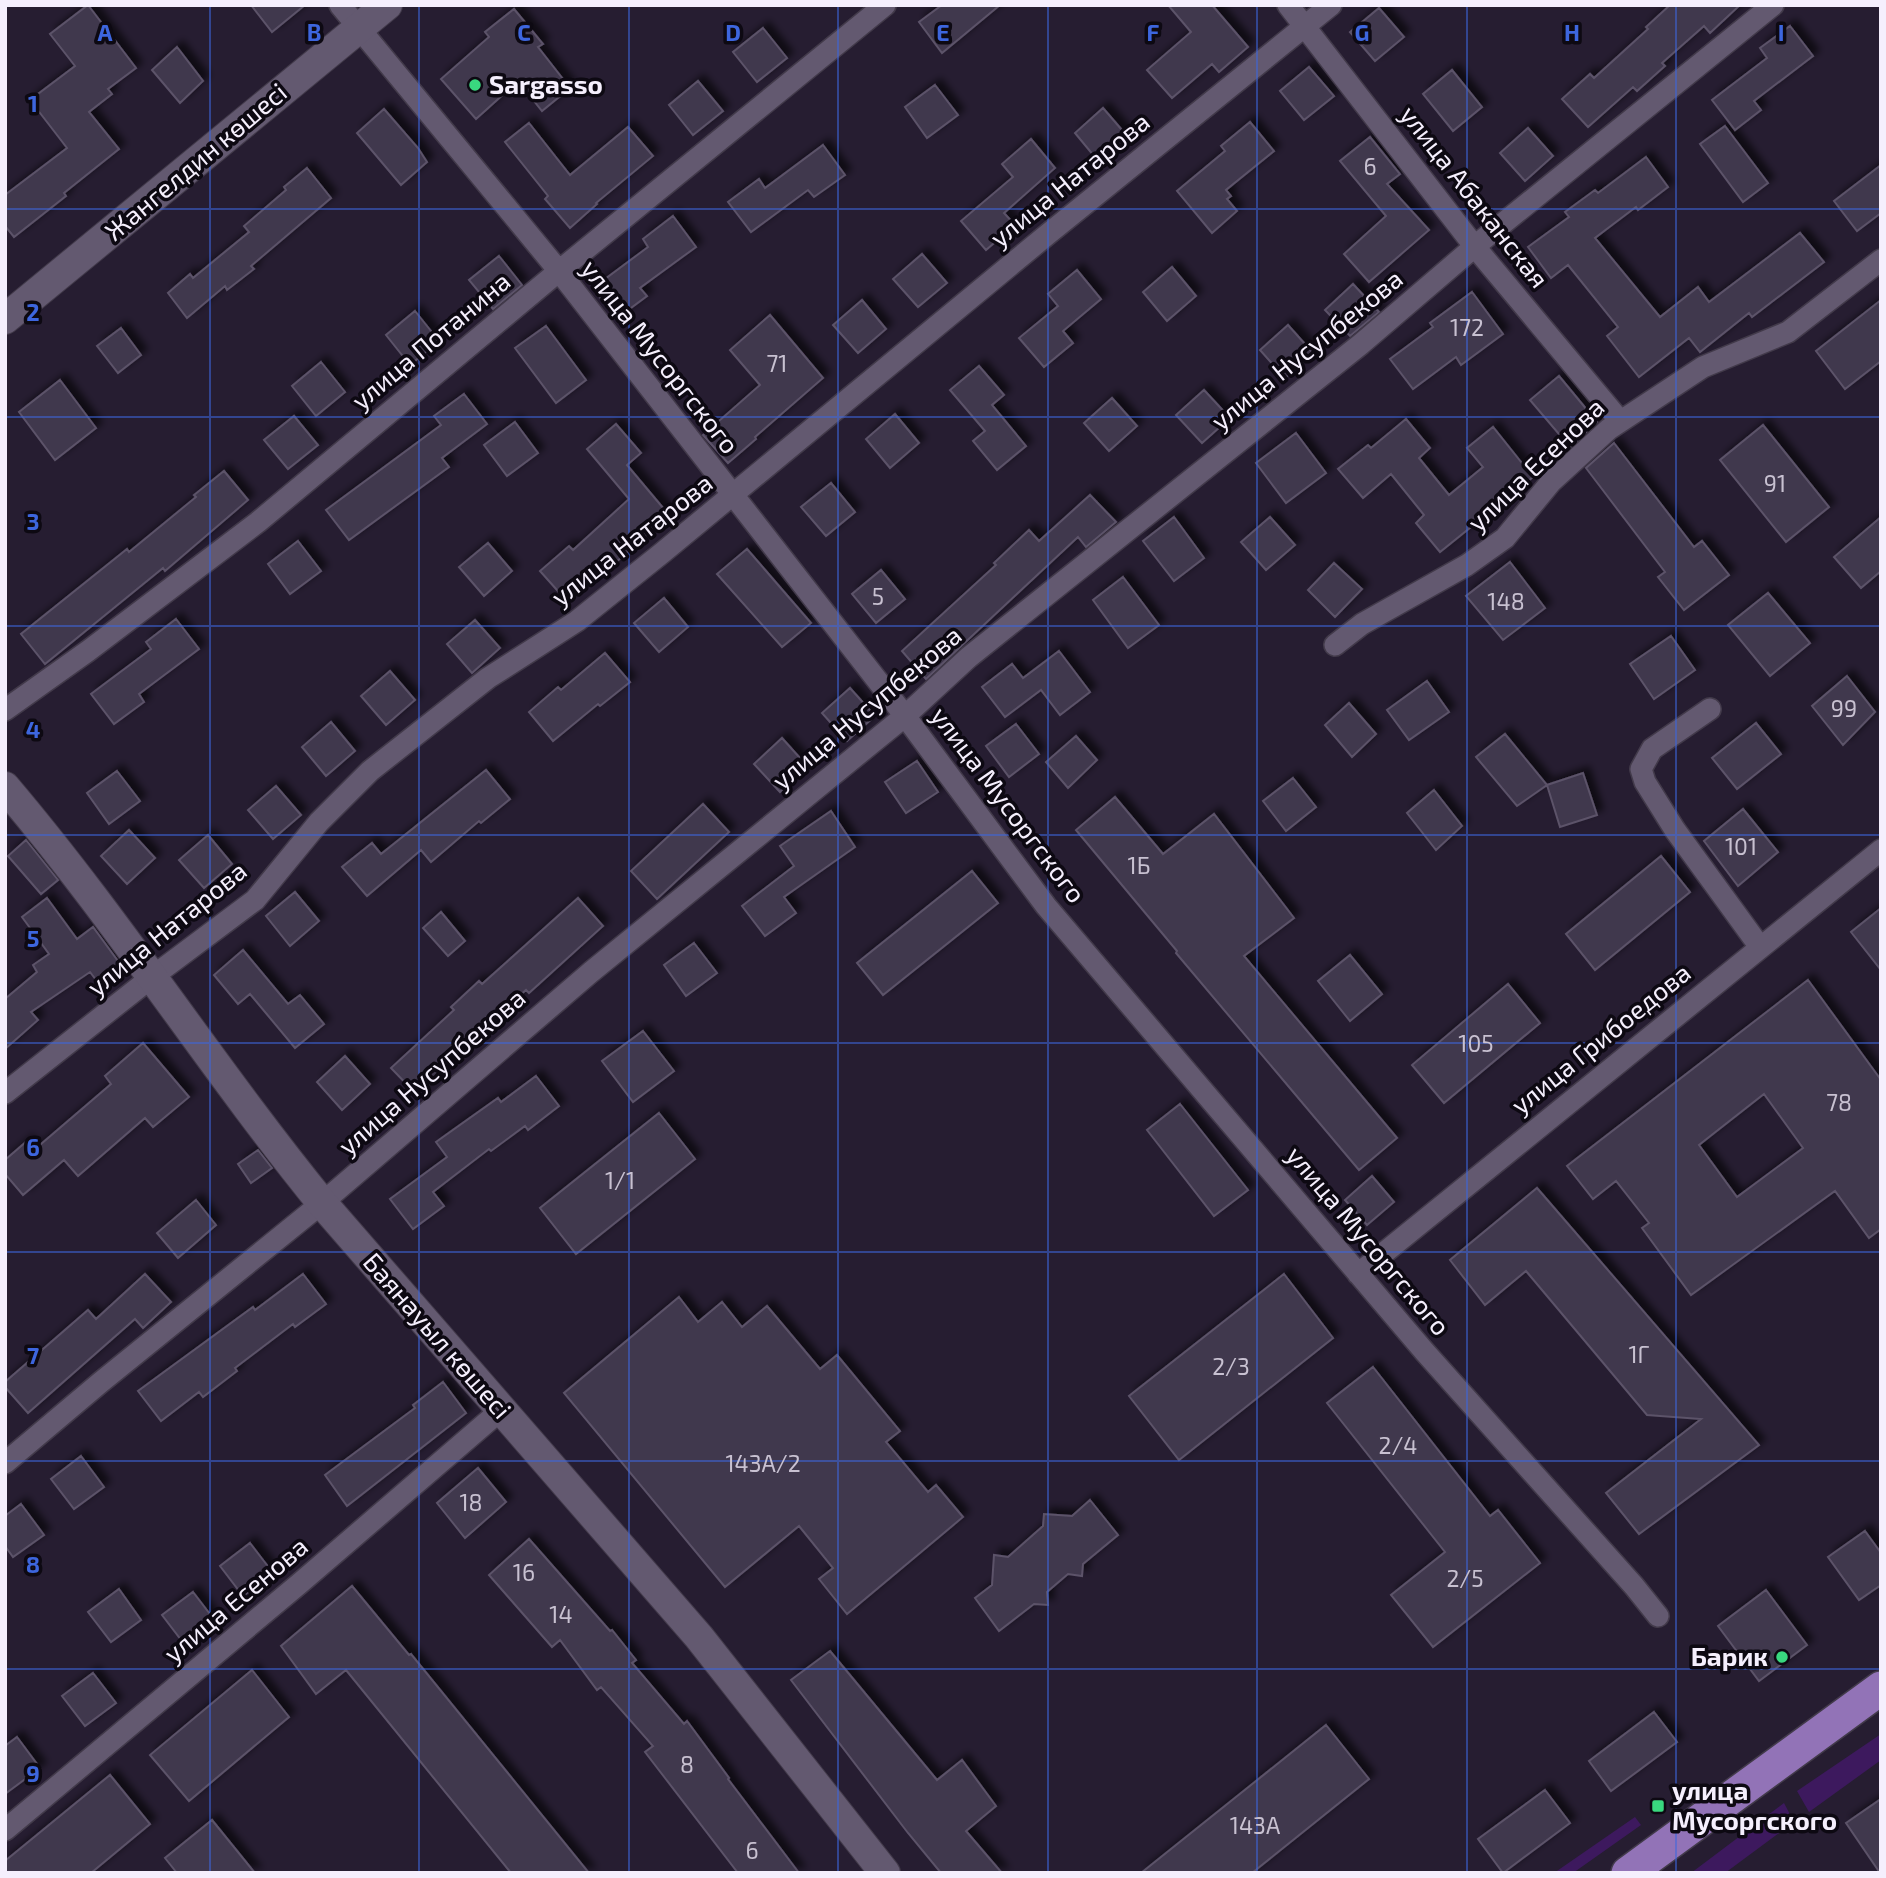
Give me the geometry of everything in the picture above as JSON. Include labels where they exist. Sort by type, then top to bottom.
[{"type":"main road","name":"Жангелдин көшесі","points":[[5,319],[387,5]]},
{"type":"main road","name":"Баянауыл көшесі","points":[[5,787],[59,850],[264,1131],[322,1203],[699,1637],[886,1873]]},
{"type":"main road","points":[[1628,1873],[1881,1688]]},
{"type":"street","name":"улица Мусоргского","points":[[340,5],[559,271],[905,716],[1046,906],[1358,1274],[1658,1616]]},
{"type":"street","name":"улица Потанина","points":[[5,710],[88,651],[257,522],[885,5]]},
{"type":"street","name":"улица Абаканская","points":[[1288,5],[1475,247],[1620,421]]},
{"type":"street","name":"улица Натарова","points":[[5,1093],[255,900],[319,822],[370,771],[488,678],[576,621],[733,496],[1048,234],[1331,5]]},
{"type":"street","name":"улица Нусупбекова","points":[[5,1463],[322,1203],[591,972],[905,716],[970,657],[1362,344],[1475,247],[1773,5]]},
{"type":"street","name":"улица Есенова","points":[[1335,645],[1362,624],[1467,565],[1505,538],[1551,482],[1620,421],[1703,367],[1788,332],[1881,260]]},
{"type":"street","points":[[1710,709],[1652,749],[1642,769],[1645,782],[1675,831],[1760,947]]},
{"type":"street","name":"улица Грибоедова","points":[[1358,1274],[1881,850]]},
{"type":"street","name":"улица Есенова","points":[[5,1830],[502,1410]]},
{"type":"shaded area","points":[[1881,1734],[1881,1760],[1809,1812],[1797,1791]]},
{"type":"shaded area","points":[[1784,1803],[1794,1822],[1725,1873],[1691,1873]]},
{"type":"shaded area","points":[[1635,1817],[1641,1825],[1573,1873],[1554,1873]]},
{"type":"building","points":[[88,5],[136,68],[108,89],[112,94],[89,112],[119,149],[14,237],[5,226],[5,195],[67,148],[30,100],[75,66],[50,34]]},
{"type":"building","points":[[251,5],[305,5],[272,32]]},
{"type":"building","points":[[942,5],[1000,5],[942,53],[919,22]]},
{"type":"building","points":[[1168,5],[1212,5],[1248,47],[1219,72],[1212,64],[1172,98],[1147,70],[1191,32]]},
{"type":"building","points":[[1670,5],[1740,5],[1710,33],[1704,26],[1662,63],[1665,66],[1637,91],[1633,87],[1588,127],[1562,99],[1590,74],[1594,78]]},
{"type":"building","points":[[1379,8],[1404,37],[1375,61],[1350,32]]},
{"type":"building","points":[[514,9],[543,44],[538,47],[570,88],[542,111],[518,81],[476,119],[441,79],[489,37],[485,32]]},
{"type":"building","points":[[1790,26],[1813,56],[1754,101],[1761,110],[1735,130],[1712,100],[1767,58],[1760,48]]},
{"type":"building","points":[[763,28],[787,58],[757,82],[733,52]]},
{"type":"building","points":[[177,47],[203,81],[180,103],[152,70]]},
{"type":"building","points":[[1309,67],[1334,96],[1304,120],[1280,91]]},
{"type":"building","points":[[1452,70],[1482,107],[1453,131],[1423,94]]},
{"type":"building","points":[[698,81],[723,111],[693,135],[669,105]]},
{"type":"building","points":[[935,85],[958,115],[927,138],[905,107]]},
{"type":"building","points":[[1103,108],[1128,137],[1099,162],[1075,133]]},
{"type":"building","points":[[384,109],[427,162],[401,185],[357,133]]},
{"type":"building","points":[[1250,122],[1274,151],[1226,190],[1231,196],[1227,199],[1237,211],[1212,233],[1177,191],[1225,151],[1221,146]]},
{"type":"building","points":[[529,123],[570,175],[628,127],[653,156],[570,228],[545,199],[548,196],[505,142]]},
{"type":"building","points":[[1725,126],[1768,183],[1743,202],[1700,144]]},
{"type":"building","points":[[1528,128],[1553,156],[1525,181],[1500,153]]},
{"type":"building","points":[[1370,137],[1400,174],[1387,184],[1429,230],[1369,282],[1344,254],[1386,216],[1340,161]]},
{"type":"building","points":[[1031,139],[1055,168],[1004,213],[1015,225],[986,250],[961,221],[1013,177],[1002,164]]},
{"type":"building","points":[[823,145],[845,175],[814,197],[808,190],[751,232],[728,202],[759,179],[765,188]]},
{"type":"building","points":[[1646,157],[1668,187],[1595,238],[1660,317],[1698,287],[1709,302],[1800,233],[1824,262],[1752,317],[1749,313],[1700,352],[1689,338],[1639,377],[1607,336],[1618,327],[1568,265],[1551,278],[1528,247],[1569,217],[1565,212],[1595,190],[1598,193]]},
{"type":"building","points":[[1881,165],[1881,213],[1857,231],[1834,201]]},
{"type":"building","points":[[307,168],[331,198],[251,266],[254,269],[227,290],[225,286],[187,318],[168,293],[190,274],[193,278],[249,232],[244,226]]},
{"type":"building","points":[[673,216],[696,247],[640,288],[647,296],[616,319],[593,288],[648,247],[643,239]]},
{"type":"building","points":[[922,254],[947,283],[918,307],[893,279]]},
{"type":"building","points":[[499,256],[522,285],[493,309],[469,280]]},
{"type":"building","points":[[1172,267],[1196,296],[1167,321],[1143,292]]},
{"type":"building","points":[[1077,270],[1101,299],[1063,331],[1073,343],[1044,367],[1019,338],[1058,306],[1048,294]]},
{"type":"building","points":[[1353,284],[1379,312],[1350,336],[1325,310]]},
{"type":"building","points":[[1472,292],[1503,334],[1461,365],[1456,357],[1413,389],[1390,359],[1433,327],[1430,323]]},
{"type":"building","points":[[862,300],[886,329],[858,353],[833,325]]},
{"type":"building","points":[[1881,300],[1881,361],[1845,389],[1816,351]]},
{"type":"building","points":[[415,311],[439,341],[410,365],[386,335]]},
{"type":"building","points":[[770,315],[823,378],[728,463],[703,435],[760,385],[730,350]]},
{"type":"building","points":[[1288,325],[1313,353],[1285,378],[1260,350]]},
{"type":"building","points":[[546,326],[586,380],[556,403],[515,348]]},
{"type":"building","points":[[121,328],[141,355],[118,373],[97,346]]},
{"type":"building","points":[[321,362],[345,392],[316,416],[292,386]]},
{"type":"building","points":[[979,366],[1004,395],[992,405],[1026,446],[997,470],[973,441],[985,431],[950,390]]},
{"type":"building","points":[[1559,376],[1597,422],[1570,447],[1530,400]]},
{"type":"building","points":[[60,380],[96,428],[55,460],[19,412]]},
{"type":"building","points":[[1204,390],[1230,418],[1202,443],[1176,415]]},
{"type":"building","points":[[464,394],[487,424],[442,458],[449,467],[349,540],[326,510],[441,425],[434,416]]},
{"type":"building","points":[[1112,398],[1137,426],[1109,451],[1084,423]]},
{"type":"building","points":[[895,414],[919,443],[890,468],[866,439]]},
{"type":"building","points":[[294,416],[318,445],[288,469],[264,440]]},
{"type":"building","points":[[1406,419],[1430,448],[1419,458],[1449,495],[1483,467],[1467,448],[1493,427],[1533,477],[1440,552],[1416,523],[1424,515],[1391,474],[1363,498],[1338,469],[1368,445],[1371,448]]},
{"type":"building","points":[[515,422],[538,453],[507,476],[484,445]]},
{"type":"building","points":[[616,424],[641,453],[627,465],[669,515],[605,572],[602,568],[565,599],[540,571],[569,546],[573,550],[629,499],[587,449]]},
{"type":"building","points":[[1763,425],[1829,507],[1786,542],[1720,460]]},
{"type":"building","points":[[1296,433],[1326,473],[1286,503],[1256,463]]},
{"type":"building","points":[[1614,443],[1694,547],[1702,541],[1729,575],[1684,610],[1658,577],[1665,572],[1586,468]]},
{"type":"building","points":[[224,471],[248,500],[165,571],[163,568],[45,664],[21,634],[127,549],[129,552]]},
{"type":"building","points":[[831,483],[855,512],[826,536],[801,507]]},
{"type":"building","points":[[1090,495],[1116,522],[1086,547],[1078,537],[926,679],[902,651],[996,565],[994,563],[1029,530],[1039,541]]},
{"type":"building","points":[[1174,517],[1204,558],[1174,581],[1143,541]]},
{"type":"building","points":[[1270,517],[1295,545],[1266,570],[1241,542]]},
{"type":"building","points":[[1881,517],[1881,571],[1861,588],[1834,557]]},
{"type":"building","points":[[298,541],[321,571],[290,594],[268,564]]},
{"type":"building","points":[[488,543],[512,571],[484,596],[459,567]]},
{"type":"building","points":[[747,549],[811,623],[782,647],[717,574]]},
{"type":"building","points":[[1510,562],[1545,608],[1503,640],[1466,596]]},
{"type":"building","points":[[1334,563],[1362,589],[1335,617],[1308,590]]},
{"type":"building","points":[[881,570],[905,599],[876,623],[852,594]]},
{"type":"building","points":[[1123,577],[1159,625],[1128,648],[1093,600]]},
{"type":"building","points":[[1768,593],[1810,643],[1770,676],[1728,625]]},
{"type":"building","points":[[664,598],[688,627],[659,652],[634,623]]},
{"type":"building","points":[[176,619],[199,649],[139,694],[144,702],[114,724],[91,694],[151,649],[146,642]]},
{"type":"building","points":[[475,620],[500,648],[472,673],[447,644]]},
{"type":"building","points":[[1671,636],[1695,670],[1654,699],[1630,664]]},
{"type":"building","points":[[1059,651],[1090,692],[1060,715],[1041,690],[1005,717],[982,687],[1012,664],[1023,678]]},
{"type":"building","points":[[605,653],[630,682],[553,741],[529,712],[558,687],[561,690]]},
{"type":"building","points":[[390,671],[415,700],[386,725],[361,696]]},
{"type":"building","points":[[1847,676],[1875,712],[1843,745],[1812,706]]},
{"type":"building","points":[[1427,681],[1449,712],[1409,740],[1387,710]]},
{"type":"building","points":[[850,688],[875,716],[847,741],[822,713]]},
{"type":"building","points":[[1349,703],[1376,734],[1352,757],[1325,725]]},
{"type":"building","points":[[331,722],[355,751],[326,776],[302,747]]},
{"type":"building","points":[[1756,723],[1781,754],[1737,789],[1712,758]]},
{"type":"building","points":[[1016,724],[1039,754],[1009,777],[986,746]]},
{"type":"building","points":[[1505,734],[1547,785],[1517,806],[1476,757]]},
{"type":"building","points":[[1076,736],[1097,760],[1068,788],[1046,762]]},
{"type":"building","points":[[782,738],[808,767],[780,792],[754,764]]},
{"type":"building","points":[[917,761],[938,792],[906,813],[885,782]]},
{"type":"building","points":[[486,770],[510,799],[481,823],[479,821],[431,862],[421,850],[367,896],[342,867],[372,843],[381,854]]},
{"type":"building","points":[[117,771],[140,801],[109,824],[87,793]]},
{"type":"building","points":[[1583,773],[1597,815],[1560,827],[1547,785]]},
{"type":"building","points":[[1293,778],[1316,807],[1286,831],[1263,801]]},
{"type":"building","points":[[276,786],[301,815],[273,839],[248,810]]},
{"type":"building","points":[[1434,790],[1462,826],[1436,850],[1407,813]]},
{"type":"building","points":[[1115,797],[1163,854],[1214,814],[1294,918],[1244,956],[1397,1138],[1359,1170],[1076,830]]},
{"type":"building","points":[[703,804],[729,832],[657,899],[631,871]]},
{"type":"building","points":[[1743,809],[1778,852],[1738,886],[1704,841]]},
{"type":"building","points":[[831,811],[855,847],[784,897],[796,913],[765,936],[742,906],[794,866],[780,846]]},
{"type":"building","points":[[129,830],[155,858],[127,884],[101,856]]},
{"type":"building","points":[[208,835],[232,864],[204,888],[179,860]]},
{"type":"building","points":[[26,840],[58,880],[41,894],[8,856]]},
{"type":"building","points":[[1661,856],[1690,892],[1595,970],[1566,934]]},
{"type":"building","points":[[972,871],[998,903],[883,995],[857,963]]},
{"type":"building","points":[[295,892],[319,921],[290,946],[266,916]]},
{"type":"building","points":[[47,898],[77,939],[93,927],[126,972],[103,989],[90,972],[31,1012],[38,1020],[5,1049],[5,999],[37,972],[33,965],[49,954],[22,917]]},
{"type":"building","points":[[578,898],[603,926],[529,993],[526,990],[458,1051],[461,1055],[417,1095],[391,1068],[454,1010],[451,1007],[479,981],[482,984]]},
{"type":"building","points":[[1881,908],[1881,970],[1851,932]]},
{"type":"building","points":[[441,912],[465,941],[448,956],[423,928]]},
{"type":"building","points":[[694,943],[717,973],[686,996],[664,965]]},
{"type":"building","points":[[243,950],[288,1004],[300,995],[324,1024],[295,1048],[250,994],[238,1004],[214,975]]},
{"type":"building","points":[[1350,955],[1382,994],[1350,1021],[1318,981]]},
{"type":"building","points":[[1808,980],[1881,1080],[1881,1229],[1869,1238],[1835,1191],[1691,1295],[1642,1228],[1649,1223],[1616,1181],[1593,1199],[1567,1166]],"holes":[[[1764,1094],[1803,1148],[1737,1197],[1699,1145]]]},
{"type":"building","points":[[1508,984],[1540,1023],[1444,1103],[1412,1065]]},
{"type":"building","points":[[643,1031],[674,1071],[633,1102],[602,1061]]},
{"type":"building","points":[[143,1043],[189,1097],[153,1127],[145,1118],[78,1176],[64,1160],[23,1195],[5,1174],[5,1160],[27,1141],[34,1150],[111,1084],[105,1076]]},
{"type":"building","points":[[345,1056],[370,1084],[342,1110],[317,1082]]},
{"type":"building","points":[[536,1076],[559,1106],[528,1130],[525,1126],[491,1151],[489,1149],[433,1192],[444,1206],[413,1229],[390,1199],[447,1157],[436,1142],[498,1098],[501,1102]]},
{"type":"building","points":[[1180,1104],[1248,1190],[1214,1216],[1147,1130]]},
{"type":"building","points":[[659,1113],[695,1159],[576,1254],[540,1208]]},
{"type":"building","points":[[258,1150],[272,1168],[251,1183],[238,1164]]},
{"type":"building","points":[[1372,1176],[1394,1202],[1367,1225],[1345,1200]]},
{"type":"building","points":[[1537,1188],[1759,1445],[1639,1534],[1606,1493],[1701,1419],[1647,1415],[1526,1271],[1485,1305],[1450,1260]]},
{"type":"building","points":[[196,1200],[216,1225],[178,1258],[157,1233]]},
{"type":"building","points":[[145,1274],[171,1302],[143,1328],[135,1319],[28,1413],[5,1387],[5,1382],[88,1310],[96,1319]]},
{"type":"building","points":[[303,1274],[326,1304],[295,1327],[293,1324],[235,1368],[237,1371],[203,1397],[199,1392],[161,1421],[138,1391]]},
{"type":"building","points":[[1284,1274],[1333,1338],[1179,1460],[1129,1396]]},
{"type":"building","points":[[679,1297],[698,1322],[722,1302],[742,1327],[767,1306],[820,1369],[837,1355],[900,1431],[886,1442],[928,1492],[936,1485],[963,1517],[847,1614],[819,1579],[833,1568],[799,1526],[725,1587],[564,1393]]},
{"type":"building","points":[[1373,1367],[1490,1516],[1498,1510],[1540,1563],[1433,1647],[1391,1595],[1445,1552],[1327,1403]]},
{"type":"building","points":[[443,1382],[466,1413],[347,1506],[325,1475],[415,1408],[413,1405]]},
{"type":"building","points":[[81,1456],[104,1487],[74,1509],[51,1479]]},
{"type":"building","points":[[478,1468],[506,1502],[465,1538],[437,1503]]},
{"type":"building","points":[[1090,1500],[1118,1535],[1083,1564],[1082,1576],[1068,1574],[1047,1592],[1048,1605],[1034,1604],[999,1631],[975,1598],[992,1585],[994,1555],[1008,1557],[1043,1526],[1044,1514],[1072,1516]]},
{"type":"building","points":[[21,1504],[44,1535],[13,1557],[5,1546],[5,1516]]},
{"type":"building","points":[[1865,1531],[1881,1553],[1881,1585],[1859,1600],[1828,1557]]},
{"type":"building","points":[[529,1539],[610,1631],[612,1630],[636,1660],[632,1663],[684,1724],[687,1721],[799,1873],[738,1873],[645,1752],[653,1746],[601,1687],[597,1690],[560,1640],[552,1647],[489,1575]]},
{"type":"building","points":[[250,1543],[273,1573],[243,1596],[220,1566]]},
{"type":"building","points":[[352,1586],[409,1655],[411,1654],[589,1873],[511,1873],[346,1670],[316,1694],[281,1646]]},
{"type":"building","points":[[119,1589],[141,1620],[111,1642],[88,1612]]},
{"type":"building","points":[[1766,1590],[1807,1645],[1759,1681],[1718,1626]]},
{"type":"building","points":[[193,1592],[216,1622],[185,1645],[162,1615]]},
{"type":"building","points":[[830,1651],[937,1780],[962,1760],[996,1806],[966,1831],[1002,1873],[941,1873],[908,1833],[791,1680]]},
{"type":"building","points":[[252,1670],[289,1717],[189,1801],[150,1755]]},
{"type":"building","points":[[93,1673],[116,1703],[85,1726],[62,1696]]},
{"type":"building","points":[[1654,1712],[1677,1742],[1611,1791],[1589,1761]]},
{"type":"building","points":[[1326,1725],[1369,1779],[1252,1873],[1141,1873]]},
{"type":"building","points":[[17,1737],[40,1768],[5,1794],[5,1746]]},
{"type":"building","points":[[110,1775],[150,1824],[91,1873],[5,1873],[5,1861]]},
{"type":"building","points":[[1545,1790],[1570,1823],[1503,1873],[1478,1839]]},
{"type":"building","points":[[1881,1799],[1881,1873],[1880,1873],[1846,1823]]},
{"type":"building","points":[[212,1820],[255,1873],[177,1873],[165,1858]]},
{"type":"place","name":"Sargasso","points":[[475,85]]},
{"type":"place","name":"Барик","points":[[1782,1657]]},
{"type":"place","name":"улица Мусоргского","points":[[1658,1806]]}]
